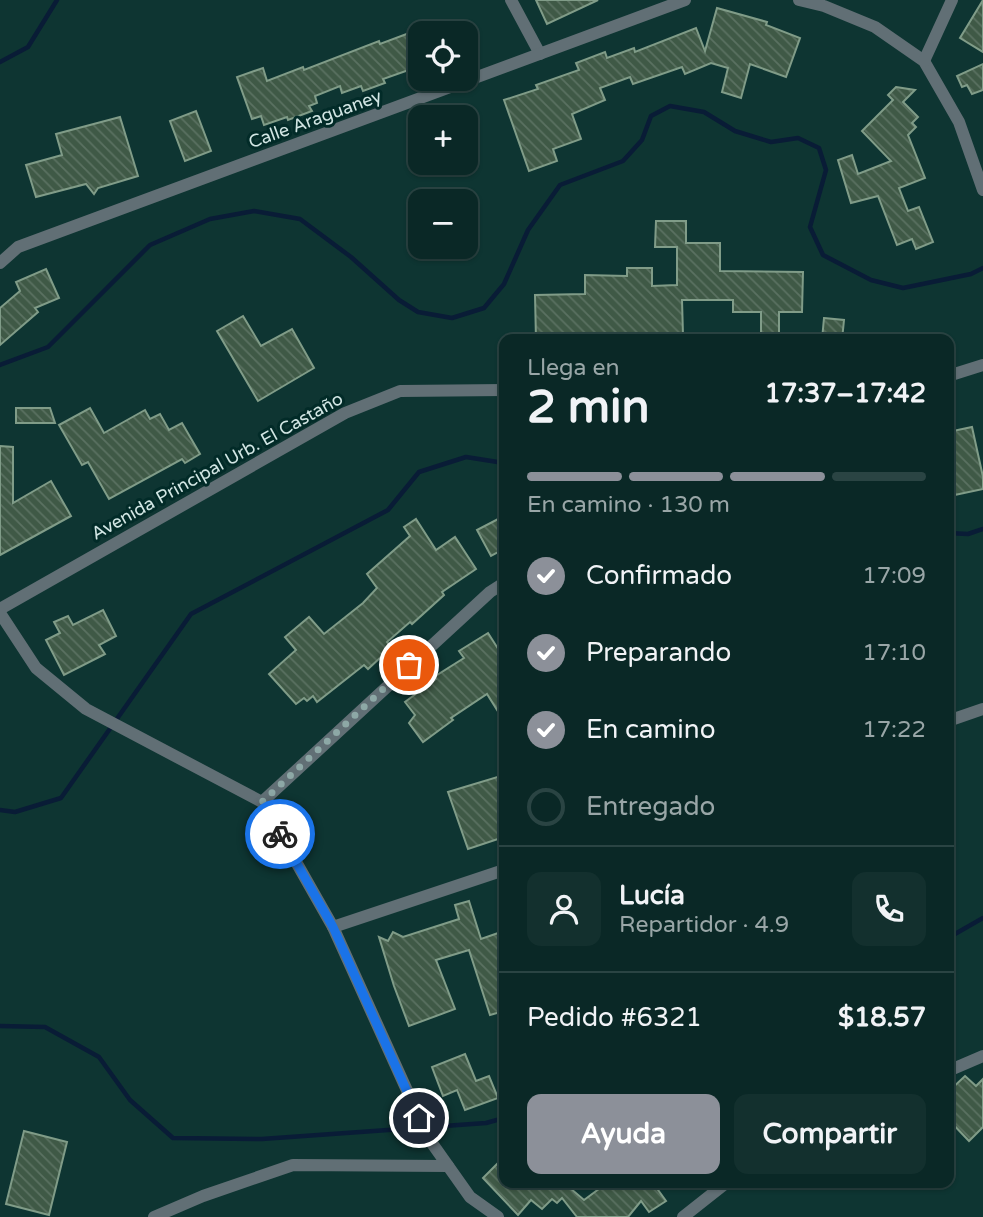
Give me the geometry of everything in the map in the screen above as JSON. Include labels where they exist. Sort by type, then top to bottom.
[{"type":"street","points":[[511,0],[540,54]]},
{"type":"street","name":"Calle Araguaney","points":[[0,263],[18,247],[685,0]]},
{"type":"street","points":[[799,0],[824,6],[875,27],[924,61],[958,122],[983,190]]},
{"type":"street","points":[[924,61],[952,0]]},
{"type":"street","points":[[954,374],[983,365]]},
{"type":"street","name":"Avenida Principal Urb. El Castaño","points":[[0,611],[345,413],[400,391],[499,390]]},
{"type":"street","points":[[262,802],[499,586]]},
{"type":"street","points":[[0,611],[37,668],[86,709],[262,802],[333,927],[429,1139],[470,1197],[498,1217]]},
{"type":"street","points":[[954,719],[983,709]]},
{"type":"street","points":[[333,927],[499,872]]},
{"type":"street","points":[[954,1068],[983,1056]]},
{"type":"street","points":[[154,1217],[203,1196],[293,1165],[448,1166]]},
{"type":"street","points":[[684,1217],[720,1188]]},
{"type":"building","points":[[536,0],[598,0],[547,24]]},
{"type":"building","points":[[983,0],[983,52],[960,38]]},
{"type":"building","points":[[717,8],[767,22],[766,25],[800,38],[786,77],[750,64],[741,98],[722,92],[728,68],[711,63],[685,74],[682,67],[633,84],[630,77],[600,88],[605,100],[572,114],[581,139],[553,149],[557,161],[529,171],[504,100],[538,89],[536,85],[579,70],[576,63],[605,52],[607,58],[634,48],[635,52],[696,28],[705,51]]},
{"type":"building","points":[[408,34],[408,70],[383,79],[385,83],[363,91],[361,86],[342,93],[340,86],[315,96],[317,103],[309,106],[312,111],[288,120],[287,117],[264,125],[261,116],[252,119],[237,77],[263,68],[267,81],[379,41],[380,44]]},
{"type":"building","points":[[983,64],[983,90],[972,94],[967,85],[962,87],[957,76]]},
{"type":"building","points":[[896,87],[915,90],[903,102],[918,117],[912,123],[916,127],[908,135],[925,178],[899,188],[908,211],[919,207],[933,242],[916,249],[912,239],[897,245],[878,196],[851,203],[838,160],[852,155],[858,174],[891,161],[862,131],[893,100],[888,95]]},
{"type":"building","points":[[196,111],[211,151],[185,161],[170,121]]},
{"type":"building","points":[[120,117],[138,176],[98,188],[94,194],[86,184],[36,197],[26,165],[62,155],[56,134]]},
{"type":"building","points":[[656,221],[686,221],[686,243],[720,243],[720,271],[803,272],[802,312],[779,312],[779,334],[761,334],[761,312],[733,312],[733,300],[682,300],[683,334],[536,334],[535,295],[585,294],[585,275],[627,276],[627,268],[652,268],[652,286],[677,285],[677,247],[655,247]]},
{"type":"building","points":[[46,269],[59,298],[35,308],[38,312],[0,345],[0,308],[20,291],[16,282]]},
{"type":"building","points":[[243,316],[261,346],[292,329],[314,368],[258,401],[217,331]]},
{"type":"building","points":[[824,318],[844,320],[843,334],[823,334]]},
{"type":"building","points":[[16,408],[50,408],[55,423],[16,423]]},
{"type":"building","points":[[90,408],[104,433],[145,410],[150,419],[160,414],[169,430],[182,423],[200,454],[185,463],[182,459],[109,499],[88,462],[82,465],[59,425]]},
{"type":"building","points":[[972,427],[983,489],[954,495],[954,431]]},
{"type":"building","points":[[0,446],[13,447],[13,503],[51,481],[71,516],[0,555]]},
{"type":"building","points":[[416,519],[436,550],[455,537],[476,569],[442,592],[444,595],[387,642],[398,655],[387,664],[381,657],[368,669],[364,665],[317,702],[313,696],[296,704],[269,674],[296,650],[285,637],[309,617],[324,634],[363,603],[377,588],[367,574],[410,536],[404,527]]},
{"type":"building","points":[[499,519],[499,552],[491,556],[477,530]]},
{"type":"building","points":[[103,610],[116,636],[99,645],[105,654],[64,675],[46,640],[60,633],[54,622],[68,616],[73,625]]},
{"type":"building","points":[[488,633],[499,650],[499,713],[487,694],[451,718],[453,720],[423,742],[409,723],[415,715],[405,702],[436,679],[434,677],[464,658],[459,651]]},
{"type":"building","points":[[499,777],[499,839],[468,849],[448,792]]},
{"type":"building","points":[[469,901],[481,939],[499,933],[499,1012],[490,1015],[469,950],[436,960],[455,1009],[409,1026],[379,937],[388,941],[393,932],[403,937],[459,919],[455,905]]},
{"type":"building","points":[[465,1054],[476,1081],[489,1076],[498,1098],[465,1110],[457,1090],[443,1096],[432,1067]]},
{"type":"building","points":[[965,1076],[976,1086],[983,1079],[983,1127],[969,1141],[954,1125],[954,1086]]},
{"type":"building","points":[[24,1131],[67,1142],[49,1215],[6,1204]]},
{"type":"building","points":[[499,1162],[499,1188],[570,1188],[584,1200],[600,1188],[657,1188],[666,1201],[649,1212],[641,1201],[628,1217],[577,1217],[562,1198],[557,1203],[552,1199],[542,1209],[531,1200],[518,1215],[483,1178]]},
{"type":"waterway","points":[[0,62],[28,47],[57,0]]},
{"type":"waterway","points":[[0,365],[48,347],[150,245],[210,219],[254,211],[300,219],[351,257],[399,300],[418,312],[452,318],[484,308],[504,284],[528,230],[560,185],[623,161],[642,140],[651,116],[670,106],[704,112],[735,131],[771,142],[798,138],[819,148],[826,170],[810,227],[823,255],[871,280],[903,288],[971,274],[983,268]]},
{"type":"waterway","points":[[0,810],[15,812],[61,798],[191,614],[388,510],[419,472],[466,457],[499,462]]},
{"type":"waterway","points":[[954,533],[968,534],[983,529]]},
{"type":"waterway","points":[[954,935],[983,918]]},
{"type":"waterway","points":[[0,1026],[45,1027],[99,1057],[130,1100],[173,1138],[262,1139],[486,1123],[499,1119]]},
{"type":"way so far","points":[[280,834],[262,802],[409,665]]},
{"type":"route","points":[[280,834],[333,927],[419,1118]]}]
